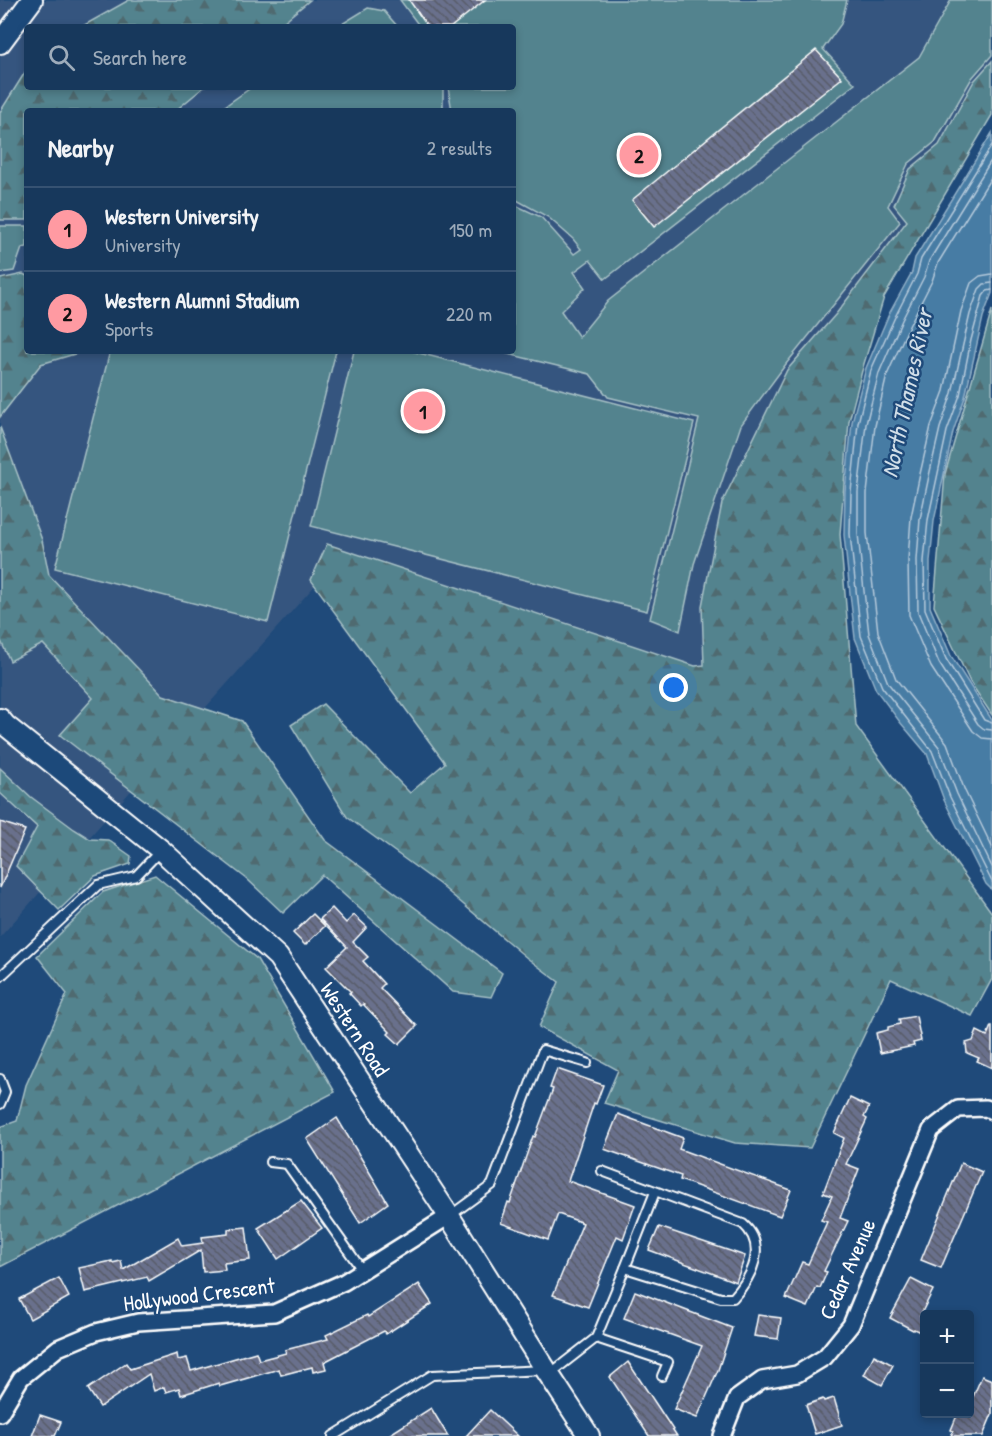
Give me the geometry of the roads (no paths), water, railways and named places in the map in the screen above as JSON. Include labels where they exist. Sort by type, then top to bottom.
[{"type":"main road","points":[[0,44],[32,0]]},
{"type":"main road","name":"Western Road","points":[[0,719],[161,850],[278,957],[449,1216],[590,1436]]},
{"type":"street","name":"Cedar Avenue","points":[[722,1436],[737,1398],[762,1380],[798,1374],[825,1357],[851,1325],[932,1130],[958,1109],[986,1108],[992,1111]]},
{"type":"street","name":"Hollywood Crescent","points":[[0,1413],[21,1378],[58,1348],[96,1332],[138,1322],[274,1313],[344,1282],[449,1216]]},
{"type":"lane","points":[[0,977],[98,885],[136,876],[161,850]]},
{"type":"lane","points":[[449,1216],[492,1185],[543,1050],[588,1063]]},
{"type":"lane","points":[[0,1079],[5,1092],[0,1104]]},
{"type":"lane","points":[[270,1162],[287,1164],[362,1270]]},
{"type":"lane","points":[[602,1171],[743,1224],[751,1231],[756,1244],[756,1258],[743,1287],[733,1298],[721,1298],[625,1268]]},
{"type":"lane","points":[[333,1436],[432,1375],[547,1372],[597,1338],[655,1192]]},
{"type":"lane","points":[[597,1338],[668,1362],[662,1376]]},
{"type":"water","name":"North Thames River","points":[[992,133],[992,293],[983,317],[965,397],[953,432],[934,521],[930,561],[930,607],[951,656],[992,720],[992,890],[986,884],[944,800],[927,754],[876,690],[855,638],[844,535],[845,491],[852,422],[866,368],[889,314],[912,272],[915,258]]},
{"type":"place","name":"Western Alumni Stadium","points":[[639,155]]},
{"type":"place","name":"Western University","points":[[423,411]]}]
